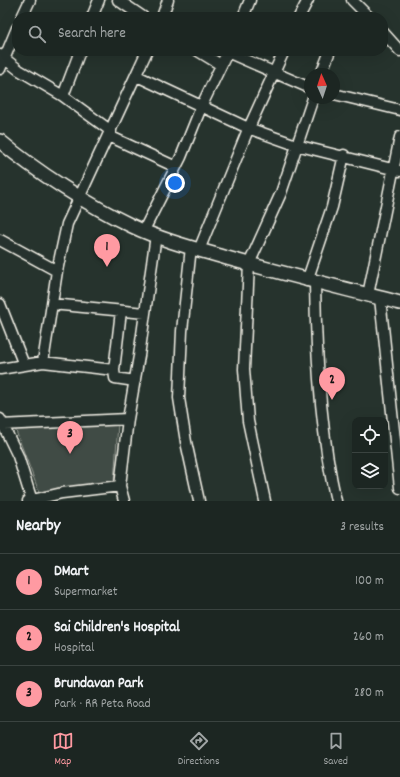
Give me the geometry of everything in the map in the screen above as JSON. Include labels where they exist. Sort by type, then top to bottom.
[{"type":"main road","points":[[0,141],[13,152],[80,196],[133,226],[195,249],[311,282],[400,303]]},
{"type":"street","points":[[24,12],[30,0]]},
{"type":"street","points":[[94,12],[99,0]]},
{"type":"street","points":[[118,0],[136,12]]},
{"type":"street","points":[[164,12],[168,0]]},
{"type":"street","points":[[245,12],[250,0]]},
{"type":"street","points":[[302,12],[308,0]]},
{"type":"street","points":[[352,0],[364,12]]},
{"type":"street","points":[[0,68],[3,56],[12,38]]},
{"type":"street","points":[[388,38],[400,51]]},
{"type":"street","points":[[3,56],[19,70],[63,96],[110,134],[176,167]]},
{"type":"street","points":[[63,96],[78,56]]},
{"type":"street","points":[[44,362],[57,270],[67,224],[145,56]]},
{"type":"street","points":[[206,56],[221,65]]},
{"type":"street","points":[[124,501],[120,486],[128,419],[145,313],[150,232],[202,105],[225,56]]},
{"type":"street","points":[[238,56],[304,86]]},
{"type":"street","points":[[199,501],[186,442],[179,398],[182,330],[195,249],[248,128],[282,56]]},
{"type":"street","points":[[323,68],[328,56]]},
{"type":"street","points":[[136,76],[202,105],[248,128],[296,145],[344,155],[397,170]]},
{"type":"street","points":[[340,95],[400,110]]},
{"type":"street","points":[[265,501],[248,421],[244,369],[249,264],[281,193],[311,104]]},
{"type":"street","points":[[400,137],[397,170],[374,297],[400,488]]},
{"type":"street","points":[[336,501],[328,454],[311,282],[332,207],[344,155]]},
{"type":"street","points":[[0,240],[57,270]]},
{"type":"street","points":[[0,304],[24,365]]},
{"type":"street","points":[[52,304],[145,313]]},
{"type":"street","points":[[122,311],[114,370],[115,378],[135,381]]},
{"type":"street","points":[[0,369],[24,365],[37,365],[44,362],[114,370]]},
{"type":"street","points":[[120,486],[62,493],[30,501],[18,456],[1,423],[128,419]]},
{"type":"shaded area","points":[[118,424],[114,483],[39,492],[14,426]]},
{"type":"place","name":"DMart","points":[[107,267]]},
{"type":"place","name":"Sai Children's Hospital","points":[[332,400]]},
{"type":"place","name":"Brundavan Park","points":[[70,454]]}]
